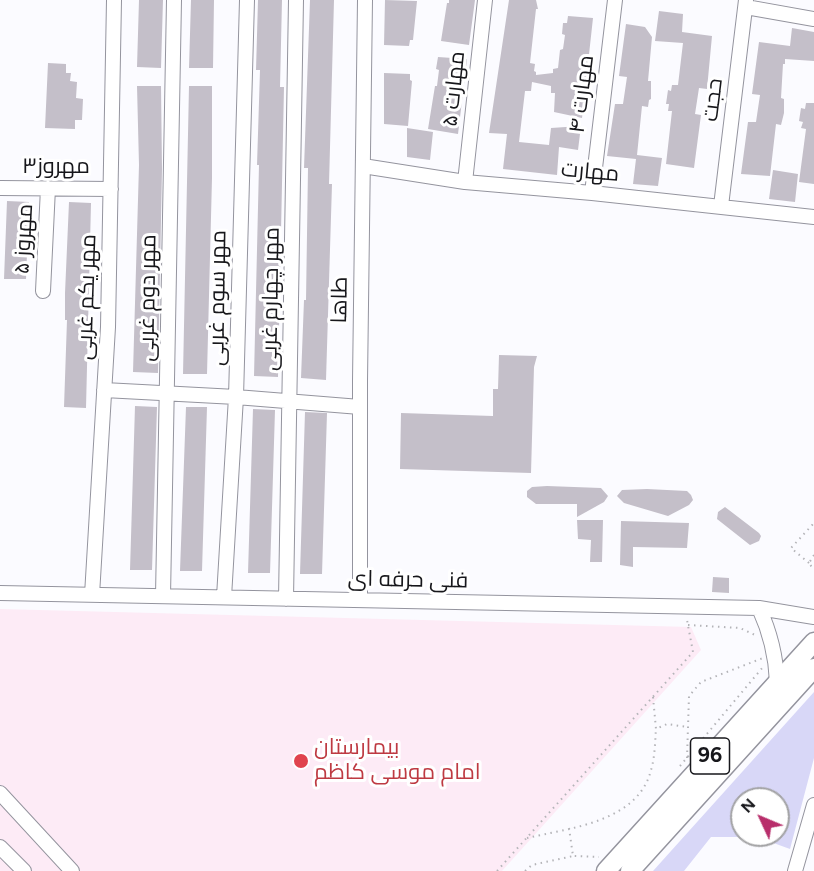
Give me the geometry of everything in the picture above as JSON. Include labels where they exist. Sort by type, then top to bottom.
[{"type":"main road","name":"96","points":[[600,868],[688,765],[777,682],[814,642]]},
{"type":"main road","name":"96","points":[[630,871],[814,669]]},
{"type":"street","name":"مهر یکم غربی","points":[[92,595],[108,327],[114,0]]},
{"type":"street","name":"مهر دوم غربی","points":[[163,596],[174,0]]},
{"type":"street","name":"مهر سوم غربی","points":[[224,597],[236,397],[247,0]]},
{"type":"street","name":"مهر چهارم غربی","points":[[286,599],[296,0]]},
{"type":"street","name":"طاها","points":[[360,600],[365,0]]},
{"type":"street","name":"مهارت ۵","points":[[465,182],[485,0]]},
{"type":"street","name":"مهارت ۴","points":[[592,193],[615,0]]},
{"type":"street","points":[[746,3],[814,19]]},
{"type":"street","name":"حجت","points":[[721,206],[746,3]]},
{"type":"street","name":"مهارت","points":[[363,166],[465,182],[814,217]]},
{"type":"street","name":"مهروز۳","points":[[0,188],[111,189]]},
{"type":"street","name":"مهروز ۵","points":[[43,291],[48,188]]},
{"type":"street","points":[[104,390],[360,407]]},
{"type":"street","name":"فنی حرفه ای","points":[[0,593],[759,608],[814,617]]},
{"type":"street","points":[[759,608],[769,629],[777,682]]},
{"type":"street","points":[[0,793],[72,871]]},
{"type":"street","points":[[795,871],[814,805]]},
{"type":"street","points":[[0,847],[24,871]]},
{"type":"path","points":[[814,523],[791,548],[814,570]]},
{"type":"path","points":[[808,563],[814,555]]},
{"type":"path","points":[[497,871],[693,652],[688,625],[740,628],[754,633],[758,639]]},
{"type":"path","points":[[766,657],[761,671],[688,765],[689,696],[701,682],[766,657]]},
{"type":"path","points":[[526,839],[591,823],[624,809],[640,796],[651,771],[656,729],[653,697]]},
{"type":"path","points":[[656,729],[667,724],[687,727]]},
{"type":"path","points":[[570,828],[573,856]]},
{"type":"path","points":[[525,871],[532,865],[573,856],[601,857],[600,868]]},
{"type":"shaded area","name":"بیمارستان امام موسی کاظم","points":[[0,609],[691,627],[701,650],[502,871],[0,871]]},
{"type":"shaded area","points":[[814,692],[814,758],[790,849],[784,847],[790,847],[790,787],[730,787],[730,837],[711,837],[684,871],[653,871]]},
{"type":"building","points":[[139,0],[163,0],[161,68],[137,67]]},
{"type":"building","points":[[191,0],[214,0],[213,68],[189,68]]},
{"type":"building","points":[[258,0],[282,0],[280,87],[284,87],[278,377],[254,376],[259,165],[257,165],[260,70],[256,70]]},
{"type":"building","points":[[310,0],[334,0],[329,184],[332,184],[326,380],[301,378],[304,300],[306,300],[308,168],[304,168]]},
{"type":"building","points":[[385,0],[417,1],[413,40],[410,40],[409,46],[384,45]]},
{"type":"building","points":[[449,0],[475,0],[469,45],[441,41]]},
{"type":"building","points":[[509,0],[536,0],[538,9],[536,9],[530,63],[535,64],[536,75],[553,73],[553,69],[558,68],[565,35],[562,34],[563,23],[567,23],[568,16],[593,18],[582,118],[554,112],[555,93],[551,93],[551,86],[532,82],[531,91],[525,91],[519,142],[549,145],[551,128],[581,126],[578,150],[559,147],[557,175],[503,169],[507,134],[489,133]]},
{"type":"building","points":[[659,11],[683,14],[682,32],[712,36],[707,89],[699,88],[695,114],[701,115],[694,168],[666,164],[672,111],[668,111],[669,104],[666,104],[668,90],[671,91],[672,85],[678,85],[683,43],[655,41]]},
{"type":"building","points":[[626,24],[645,27],[652,37],[648,81],[651,81],[651,99],[648,107],[642,106],[637,155],[662,158],[658,186],[633,184],[636,159],[607,156],[615,104],[623,104],[627,77],[619,76]]},
{"type":"building","points":[[792,28],[814,32],[814,61],[785,59],[785,64],[783,64],[781,98],[784,99],[784,113],[781,125],[776,124],[770,176],[741,174],[748,122],[756,122],[760,95],[752,94],[759,42],[790,46]]},
{"type":"building","points":[[438,57],[467,59],[458,134],[428,129],[435,86],[437,86]]},
{"type":"building","points":[[48,63],[66,64],[66,73],[71,73],[70,81],[77,82],[76,98],[83,99],[82,120],[75,120],[75,129],[45,128]]},
{"type":"building","points":[[384,73],[410,74],[412,81],[408,126],[384,124]]},
{"type":"building","points":[[137,86],[161,86],[162,169],[158,373],[133,372],[139,165]]},
{"type":"building","points":[[189,86],[212,86],[207,374],[183,374]]},
{"type":"building","points":[[806,103],[814,103],[814,184],[799,182],[806,129],[801,128],[803,122],[799,121],[801,108],[805,109]]},
{"type":"building","points":[[407,128],[433,132],[430,160],[407,157]]},
{"type":"building","points":[[773,170],[798,174],[795,202],[769,199]]},
{"type":"building","points":[[7,201],[29,202],[26,279],[4,279]]},
{"type":"building","points":[[69,202],[91,203],[86,408],[64,407]]},
{"type":"building","points":[[499,355],[537,356],[534,367],[531,473],[400,469],[401,413],[493,416],[493,389],[498,389]]},
{"type":"building","points":[[135,406],[157,407],[152,570],[130,570]]},
{"type":"building","points":[[186,407],[207,407],[202,571],[180,571]]},
{"type":"building","points":[[253,409],[275,410],[270,573],[248,573]]},
{"type":"building","points":[[305,412],[327,413],[322,574],[300,574]]},
{"type":"building","points":[[532,487],[601,488],[608,496],[604,502],[577,517],[577,504],[536,504],[527,497],[527,491]]},
{"type":"building","points":[[622,490],[687,491],[693,500],[689,505],[668,516],[624,503],[617,496]]},
{"type":"building","points":[[725,507],[759,533],[761,536],[759,541],[750,545],[717,519],[718,512]]},
{"type":"building","points":[[577,520],[603,520],[602,562],[590,562],[591,540],[578,539]]},
{"type":"building","points":[[621,521],[689,523],[687,548],[633,547],[633,567],[620,565]]},
{"type":"building","points":[[713,577],[729,578],[729,593],[712,592]]},
{"type":"place","name":"بیمارستان امام موسی کاظم","points":[[301,761]]}]
